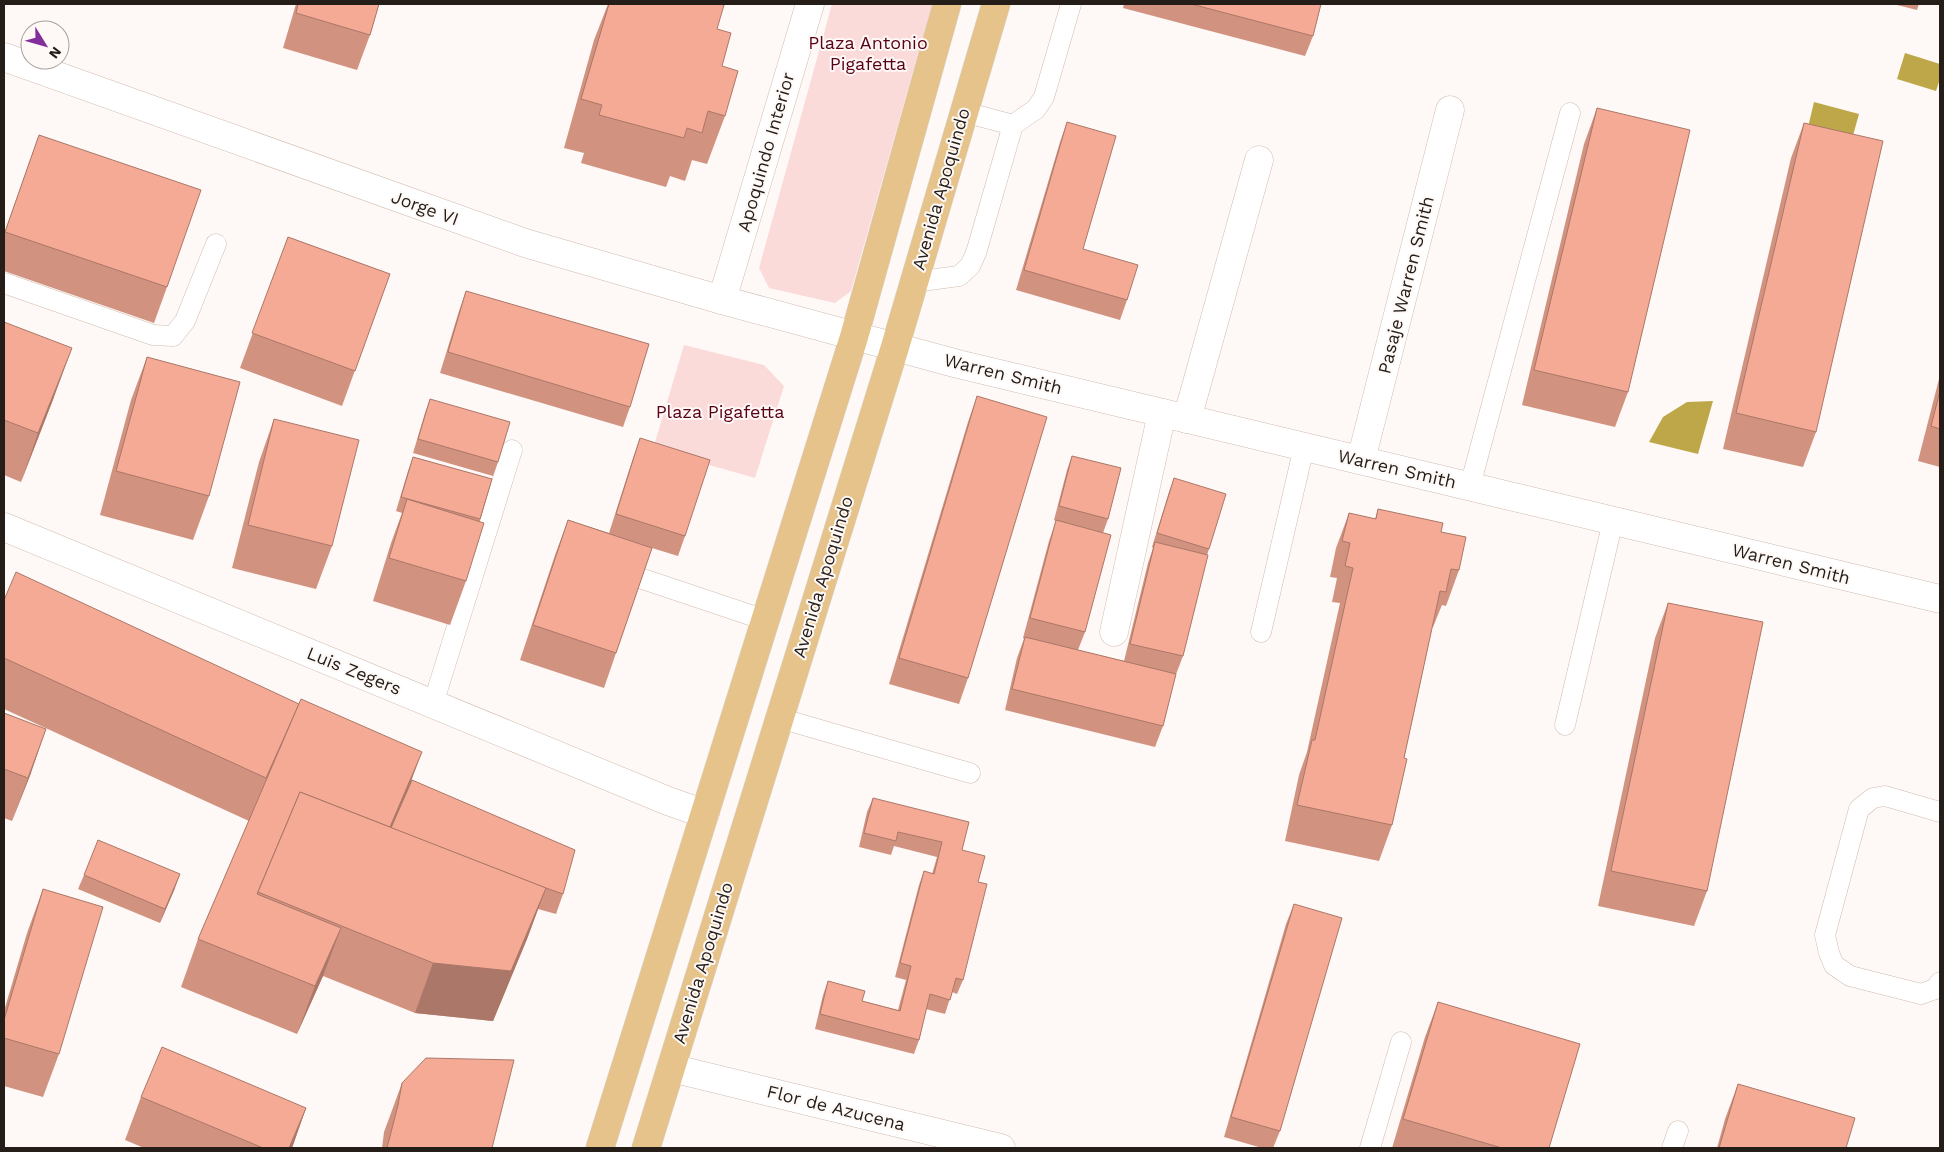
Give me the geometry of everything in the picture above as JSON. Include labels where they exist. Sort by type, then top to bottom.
[{"type":"main road","points":[[600,1148],[854,337],[947,4]]},
{"type":"main road","name":"Avenida Apoquindo","points":[[646,1148],[895,347],[996,4]]},
{"type":"street","name":"Apoquindo Interior","points":[[722,300],[810,4]]},
{"type":"street","name":"Jorge VI","points":[[4,57],[525,244],[854,337]]},
{"type":"street","name":"Pasaje Warren Smith","points":[[1361,460],[1450,110]]},
{"type":"street","points":[[1114,632],[1175,416],[1259,160]]},
{"type":"street","name":"Warren Smith","points":[[854,337],[1940,600]]},
{"type":"street","name":"Luis Zegers","points":[[4,527],[705,814]]},
{"type":"street","name":"Flor de Azucena","points":[[671,1068],[1001,1148]]},
{"type":"lane","points":[[914,282],[959,276],[970,266],[976,253],[1013,125],[1036,109],[1044,97],[1071,4]]},
{"type":"lane","points":[[964,112],[1013,125]]},
{"type":"lane","points":[[1470,486],[1570,114]]},
{"type":"lane","points":[[4,283],[153,335],[174,336],[185,321],[216,244]]},
{"type":"lane","points":[[1261,632],[1304,447]]},
{"type":"lane","points":[[433,704],[512,450]]},
{"type":"lane","points":[[1565,726],[1613,521]]},
{"type":"lane","points":[[615,570],[766,620]]},
{"type":"lane","points":[[779,718],[970,773]]},
{"type":"lane","points":[[1940,812],[1885,796],[1873,798],[1859,810],[1825,935],[1834,965],[1850,976],[1920,994],[1935,989],[1940,982]]},
{"type":"lane","points":[[1370,1148],[1401,1042]]},
{"type":"green space","name":"Plaza Antonio Pigafetta","points":[[832,4],[932,4],[851,291],[835,303],[769,288],[759,268]]},
{"type":"green space","name":"Plaza Pigafetta","points":[[684,345],[764,365],[784,386],[755,478],[653,449]]},
{"type":"shaded area","points":[[1905,53],[1940,64],[1940,79],[1936,91],[1897,79]]},
{"type":"shaded area","points":[[1814,102],[1859,114],[1852,139],[1808,127]]},
{"type":"shaded area","points":[[1713,401],[1698,454],[1649,442],[1663,417],[1687,402]]},
{"type":"building","points":[[298,4],[379,4],[370,35],[296,13]]},
{"type":"building","points":[[609,4],[724,5],[717,29],[731,33],[722,66],[738,71],[725,116],[708,111],[702,133],[687,128],[684,138],[599,115],[602,105],[581,99]]},
{"type":"building","points":[[1191,4],[1321,4],[1313,36]]},
{"type":"building","points":[[1597,108],[1690,130],[1628,392],[1534,370]]},
{"type":"building","points":[[1067,122],[1116,136],[1083,249],[1138,265],[1127,300],[1024,270]]},
{"type":"building","points":[[1804,123],[1883,141],[1816,432],[1736,413]]},
{"type":"building","points":[[39,135],[201,190],[167,287],[5,232]]},
{"type":"building","points":[[288,237],[390,274],[355,371],[252,333]]},
{"type":"building","points":[[466,291],[649,344],[630,407],[448,352]]},
{"type":"building","points":[[4,322],[72,348],[38,433],[4,420]]},
{"type":"building","points":[[147,357],[240,382],[209,496],[116,471]]},
{"type":"building","points":[[1940,391],[1940,429],[1931,426]]},
{"type":"building","points":[[977,396],[1047,417],[968,678],[899,658]]},
{"type":"building","points":[[430,399],[510,422],[498,462],[418,439]]},
{"type":"building","points":[[274,419],[359,440],[332,546],[248,525]]},
{"type":"building","points":[[640,438],[710,460],[685,536],[616,514]]},
{"type":"building","points":[[1072,456],[1121,468],[1108,519],[1059,506]]},
{"type":"building","points":[[413,457],[492,479],[480,519],[401,497]]},
{"type":"building","points":[[1174,478],[1226,494],[1209,549],[1157,533]]},
{"type":"building","points":[[407,499],[484,523],[466,581],[389,558]]},
{"type":"building","points":[[1378,509],[1443,523],[1441,532],[1466,537],[1459,570],[1451,569],[1446,592],[1440,591],[1404,758],[1407,759],[1392,825],[1297,805],[1312,740],[1315,740],[1353,568],[1345,566],[1350,543],[1342,541],[1349,513],[1376,519]]},
{"type":"building","points":[[568,520],[652,548],[616,653],[533,625]]},
{"type":"building","points":[[1056,520],[1111,535],[1085,632],[1030,618]]},
{"type":"building","points":[[1155,542],[1208,555],[1183,656],[1130,644]]},
{"type":"building","points":[[16,572],[299,704],[266,778],[4,658],[4,600]]},
{"type":"building","points":[[1668,603],[1763,622],[1707,891],[1611,871]]},
{"type":"building","points":[[1025,637],[1176,674],[1163,726],[1012,689]]},
{"type":"building","points":[[301,699],[422,752],[390,827],[300,792],[257,894],[341,928],[315,986],[198,939]]},
{"type":"building","points":[[4,713],[46,729],[28,778],[4,769]]},
{"type":"building","points":[[412,780],[575,850],[563,894],[391,828]]},
{"type":"building","points":[[300,792],[546,888],[511,971],[433,963],[258,892]]},
{"type":"building","points":[[873,798],[969,822],[962,850],[985,856],[978,882],[987,884],[963,980],[956,978],[950,1000],[930,994],[919,1040],[820,1014],[828,981],[865,991],[862,1001],[900,1011],[911,966],[900,963],[924,871],[934,874],[942,842],[898,832],[896,841],[864,833]]},
{"type":"building","points":[[98,840],[180,874],[165,909],[84,875]]},
{"type":"building","points":[[43,889],[103,907],[59,1054],[4,1038],[4,1020]]},
{"type":"building","points":[[1294,904],[1342,918],[1280,1131],[1231,1117]]},
{"type":"building","points":[[1438,1002],[1580,1044],[1549,1148],[1502,1148],[1403,1119]]},
{"type":"building","points":[[162,1047],[306,1108],[289,1148],[263,1148],[141,1097]]},
{"type":"building","points":[[426,1058],[514,1060],[492,1148],[387,1148],[402,1083]]},
{"type":"building","points":[[1738,1084],[1855,1118],[1846,1148],[1719,1148]]}]
